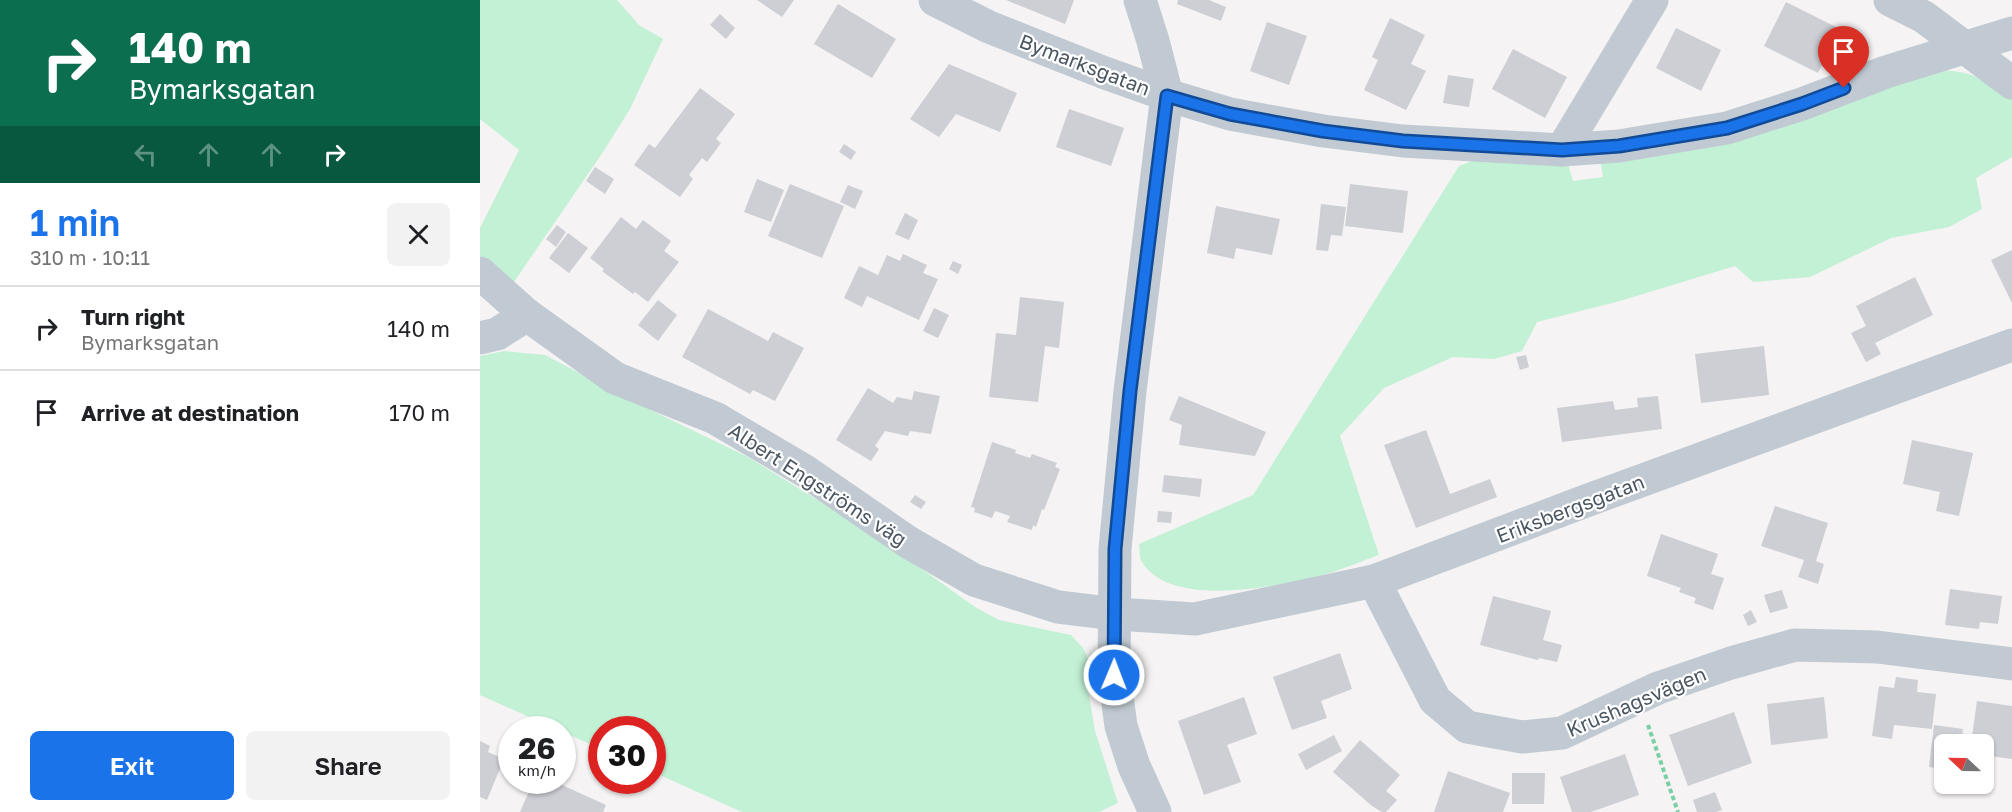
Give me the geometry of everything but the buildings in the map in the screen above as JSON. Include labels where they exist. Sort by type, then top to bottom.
[{"type":"street","name":"Bymarksgatan","points":[[935,0],[989,27],[1167,96],[1230,114],[1323,131],[1403,141],[1562,150],[1619,146],[1727,128],[1802,104],[1886,72],[2012,33]]},
{"type":"street","points":[[1140,0],[1167,96],[1129,402],[1115,549],[1114,675],[1121,726],[1134,766],[1155,812]]},
{"type":"street","points":[[1562,150],[1652,0]]},
{"type":"street","points":[[1890,0],[1924,17],[2012,83]]},
{"type":"street","name":"Albert Engströms väg","points":[[480,273],[527,315],[615,378],[715,418],[805,471],[908,542],[974,580],[1058,607],[1116,614]]},
{"type":"street","points":[[480,338],[497,334],[527,315]]},
{"type":"street","name":"Eriksbergsgatan","points":[[1116,614],[1195,619],[1374,581],[2012,345]]},
{"type":"street","name":"Krushagsvägen","points":[[1374,581],[1435,700],[1467,727],[1522,738],[1562,733],[1658,688],[1731,663],[1795,645],[1877,646],[2012,664]]},
{"type":"path","points":[[1638,697],[1678,812]]},
{"type":"green space","points":[[480,0],[617,0],[639,25],[663,39],[630,109],[514,282],[480,256],[480,228],[519,150],[480,119]]},
{"type":"green space","points":[[1931,70],[1956,71],[1974,76],[2012,97],[2012,157],[1976,178],[1982,209],[1949,227],[1891,238],[1810,277],[1753,282],[1735,266],[1620,301],[1537,322],[1522,351],[1494,359],[1453,357],[1384,388],[1340,436],[1379,555],[1307,579],[1256,588],[1228,590],[1201,590],[1177,586],[1156,577],[1142,562],[1139,544],[1253,495],[1459,166],[1475,160],[1567,160],[1573,181],[1603,177],[1600,158]]},
{"type":"green space","points":[[504,351],[545,355],[638,404],[746,456],[870,532],[975,607],[999,620],[1071,635],[1083,648],[1089,661],[1088,689],[1095,731],[1118,803],[1099,812],[742,812],[666,778],[666,716],[588,716],[588,743],[576,738],[576,716],[527,716],[480,695],[480,356]]},
{"type":"route","points":[[1114,675],[1115,549],[1130,391],[1167,96],[1230,114],[1323,131],[1403,141],[1562,150],[1619,146],[1727,128],[1844,88]]}]
